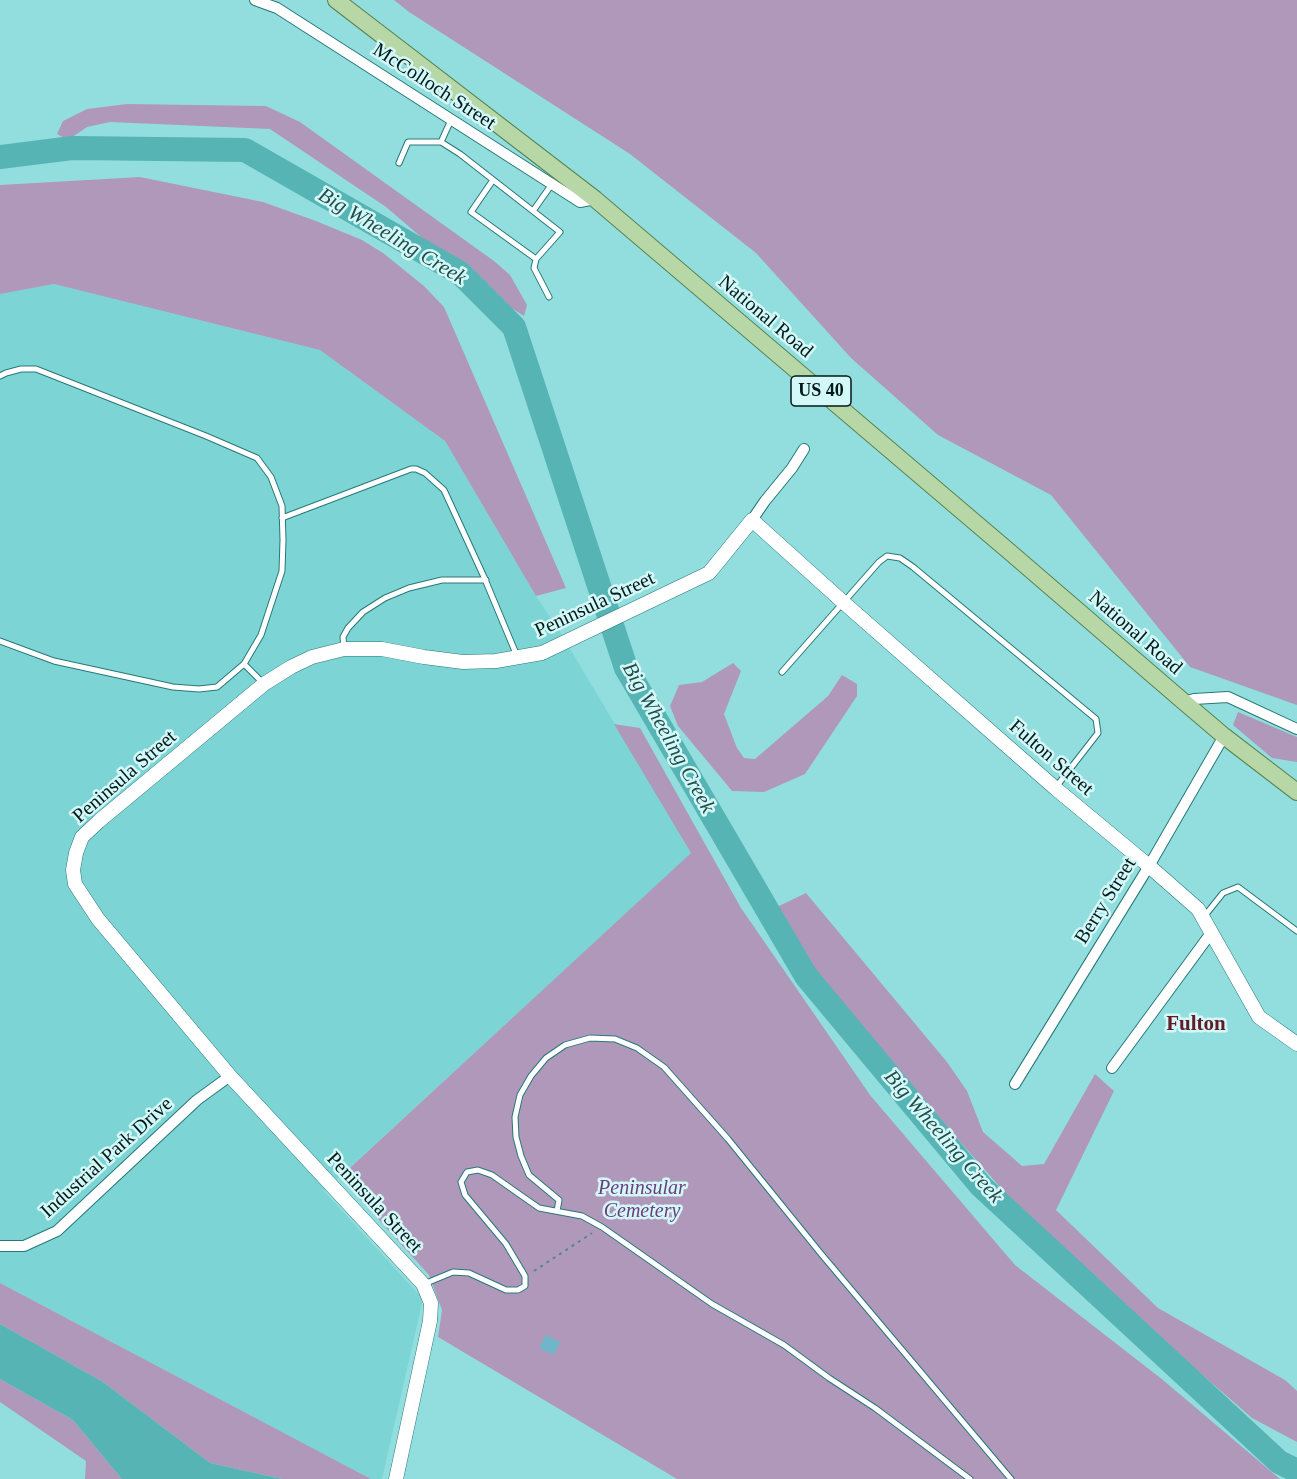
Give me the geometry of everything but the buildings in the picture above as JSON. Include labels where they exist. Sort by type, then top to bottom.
[{"type":"main road","name":"National Road","points":[[336,0],[595,200],[1011,552],[1184,702],[1297,792]]},
{"type":"street","name":"McColloch Street","points":[[255,0],[277,8],[580,202],[595,200]]},
{"type":"street","points":[[752,520],[804,449]]},
{"type":"street","name":"Fulton Street","points":[[752,520],[1055,788],[1198,909],[1258,1017],[1297,1044]]},
{"type":"street","name":"Peninsula Street","points":[[396,1479],[430,1321],[431,1303],[423,1284],[230,1076],[98,919],[75,884],[73,870],[76,853],[82,837],[99,821],[264,684],[291,667],[312,657],[344,650],[382,649],[463,662],[496,661],[542,653],[709,573],[752,520]]},
{"type":"street","points":[[1184,702],[1194,699],[1228,697],[1297,729]]},
{"type":"street","name":"Berry Street","points":[[1015,1084],[1149,866],[1224,735]]},
{"type":"street","points":[[1112,1068],[1212,933]]},
{"type":"street","name":"Industrial Park Drive","points":[[0,1246],[24,1246],[57,1231],[197,1100],[230,1076]]},
{"type":"lane","points":[[441,141],[451,120]]},
{"type":"lane","points":[[399,163],[408,142],[441,141],[560,232],[536,259],[534,268],[549,297]]},
{"type":"lane","points":[[493,180],[471,212],[536,259]]},
{"type":"lane","points":[[533,211],[552,184]]},
{"type":"lane","points":[[0,376],[21,369],[36,369],[257,458],[271,477],[282,506],[282,571],[261,635],[244,663],[217,687],[199,689],[173,687],[54,661],[0,641]]},
{"type":"lane","points":[[282,518],[411,469],[425,473],[444,490],[486,580],[518,657]]},
{"type":"lane","points":[[782,672],[879,562],[887,556],[900,558],[1096,719],[1098,733],[1055,788]]},
{"type":"lane","points":[[344,650],[343,638],[348,628],[363,612],[385,598],[409,588],[442,580],[486,580]]},
{"type":"lane","points":[[244,663],[264,684]]},
{"type":"lane","points":[[1203,918],[1223,893],[1238,887],[1297,930]]},
{"type":"lane","points":[[557,1211],[559,1200],[529,1175],[521,1156],[516,1137],[516,1117],[520,1095],[531,1076],[546,1058],[565,1045],[590,1038],[615,1039],[637,1048],[664,1067],[728,1139],[822,1255],[1011,1479]]},
{"type":"lane","points":[[423,1284],[453,1272],[469,1273],[506,1290],[518,1290],[525,1286],[525,1276],[506,1244],[465,1195],[461,1182],[467,1172],[478,1170],[492,1175],[539,1208],[582,1216],[602,1227],[712,1304],[784,1345],[875,1408],[970,1479]]},
{"type":"path","points":[[525,1276],[602,1227]]},
{"type":"shaded area","points":[[54,284],[320,350],[445,441],[692,853],[324,1191],[423,1299],[382,1479],[371,1479],[0,1283],[0,294]]},
{"type":"shaded area","points":[[0,1324],[103,1382],[210,1463],[282,1479],[122,1479],[73,1420],[0,1379]]},
{"type":"green space","points":[[394,0],[1297,0],[1297,705],[1190,667],[1051,495],[938,435],[851,358],[756,253],[630,154],[409,12]]},
{"type":"green space","points":[[127,104],[266,106],[300,122],[494,261],[510,275],[527,305],[524,316],[483,290],[386,207],[270,129],[110,122],[87,127],[68,140],[57,134],[63,121],[87,109]]},
{"type":"green space","points":[[140,177],[263,202],[316,221],[362,240],[383,253],[424,286],[444,307],[566,588],[536,596],[445,441],[320,350],[54,284],[0,294],[0,185]]},
{"type":"green space","points":[[733,663],[741,671],[724,714],[737,748],[744,758],[755,759],[828,696],[842,675],[857,684],[857,696],[805,774],[764,792],[732,791],[678,726],[670,706],[679,685],[702,682]]},
{"type":"green space","points":[[1238,712],[1297,737],[1297,762],[1272,758],[1233,725]]},
{"type":"green space","name":"Peninsular Cemetery","points":[[614,724],[640,728],[741,908],[870,1095],[1015,1265],[1163,1380],[1280,1479],[677,1479],[438,1337],[442,1310],[429,1275],[340,1177],[691,853]]},
{"type":"green space","points":[[806,893],[947,1062],[967,1091],[983,1132],[1022,1166],[1044,1164],[1095,1074],[1114,1091],[1056,1210],[1158,1308],[1285,1380],[1297,1391],[1297,1442],[1252,1418],[1046,1239],[833,998],[775,908]]},
{"type":"green space","points":[[0,1283],[371,1479],[282,1479],[210,1463],[103,1382],[0,1324]]},
{"type":"green space","points":[[0,1379],[73,1420],[122,1479],[85,1479],[86,1461],[0,1402]]},
{"type":"waterway","name":"Big Wheeling Creek","points":[[0,157],[72,148],[245,150],[460,273],[514,327],[626,668],[806,976],[981,1186],[1279,1462],[1297,1471]]},
{"type":"district","name":"Fulton","points":[[1196,1025]]}]
